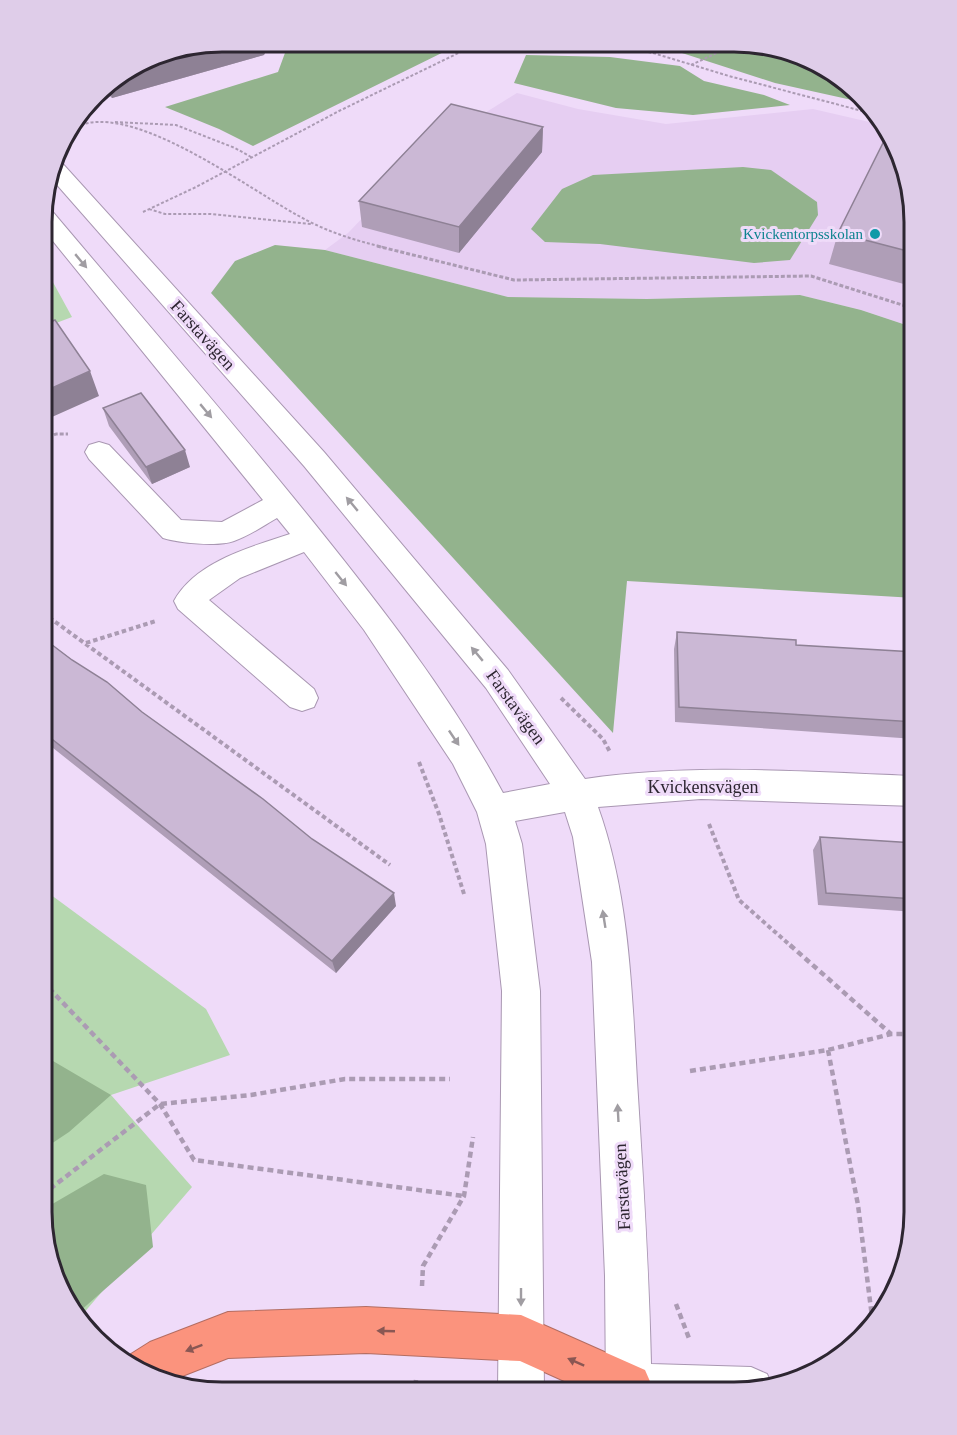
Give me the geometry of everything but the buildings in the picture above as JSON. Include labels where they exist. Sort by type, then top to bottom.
[{"type":"highway","points":[[152,1367],[166,1358],[228,1335],[366,1330],[521,1338],[608,1382]]},
{"type":"street","name":"Farstavägen","points":[[60,174],[314,459],[375,532],[497,679],[576,794],[591,837],[610,962],[627,1276],[624,1382]]},
{"type":"street","points":[[53,227],[375,621],[459,744],[494,810],[504,844],[521,991],[521,1382]]},
{"type":"street","points":[[99,452],[173,530],[226,533],[280,503]]},
{"type":"street","points":[[302,698],[189,601],[200,588],[241,563],[309,539]]},
{"type":"street","name":"Kvickensvägen","points":[[494,810],[576,794],[646,787],[904,791]]},
{"type":"path","points":[[143,212],[339,111],[458,53]]},
{"type":"path","points":[[653,53],[861,110]]},
{"type":"path","points":[[692,65],[717,53]]},
{"type":"path","points":[[84,125],[99,122],[176,125],[235,148],[251,158]]},
{"type":"path","points":[[99,122],[130,127],[170,142],[342,237],[514,280],[811,276],[904,306]]},
{"type":"path","points":[[148,209],[165,214],[211,214],[315,224]]},
{"type":"path","points":[[85,643],[163,618],[189,601]]},
{"type":"path","points":[[53,620],[390,865]]},
{"type":"path","points":[[697,786],[713,838],[739,900],[891,1034]]},
{"type":"path","points":[[53,992],[160,1104],[194,1160],[464,1196]]},
{"type":"path","points":[[690,1071],[828,1050],[891,1034],[904,1034]]},
{"type":"path","points":[[828,1050],[858,1205],[871,1313]]},
{"type":"path","points":[[53,1187],[160,1104],[251,1095],[345,1079],[450,1079]]},
{"type":"shaded area","points":[[517,93],[578,109],[666,124],[813,109],[871,122],[892,158],[903,201],[904,324],[861,310],[800,295],[647,299],[508,297],[325,250],[348,233],[446,131],[480,116]]},
{"type":"green space","points":[[285,53],[442,53],[253,146],[165,107],[278,72]]},
{"type":"green space","points":[[682,53],[756,54],[778,58],[819,75],[853,100],[775,83]]},
{"type":"green space","points":[[526,55],[610,57],[680,66],[704,81],[764,95],[790,105],[693,115],[616,108],[514,83]]},
{"type":"green space","points":[[743,167],[771,170],[817,202],[818,215],[790,260],[754,263],[600,244],[545,242],[531,229],[562,189],[593,175]]},
{"type":"green space","points":[[275,245],[325,250],[508,297],[647,299],[800,295],[861,310],[904,324],[904,597],[627,581],[613,733],[211,293],[235,261]]},
{"type":"green space","points":[[53,282],[72,317],[53,324]]},
{"type":"green space","points":[[53,896],[206,1009],[230,1055],[111,1095],[192,1187],[85,1312],[65,1277],[56,1245],[53,1223]]},
{"type":"green space","points":[[53,1061],[111,1095],[69,1132],[53,1143]]},
{"type":"green space","points":[[104,1174],[146,1185],[153,1247],[83,1309],[75,1297],[62,1267],[56,1245],[53,1204]]},
{"type":"place","name":"Kvickentorpsskolan","points":[[875,234]]}]
